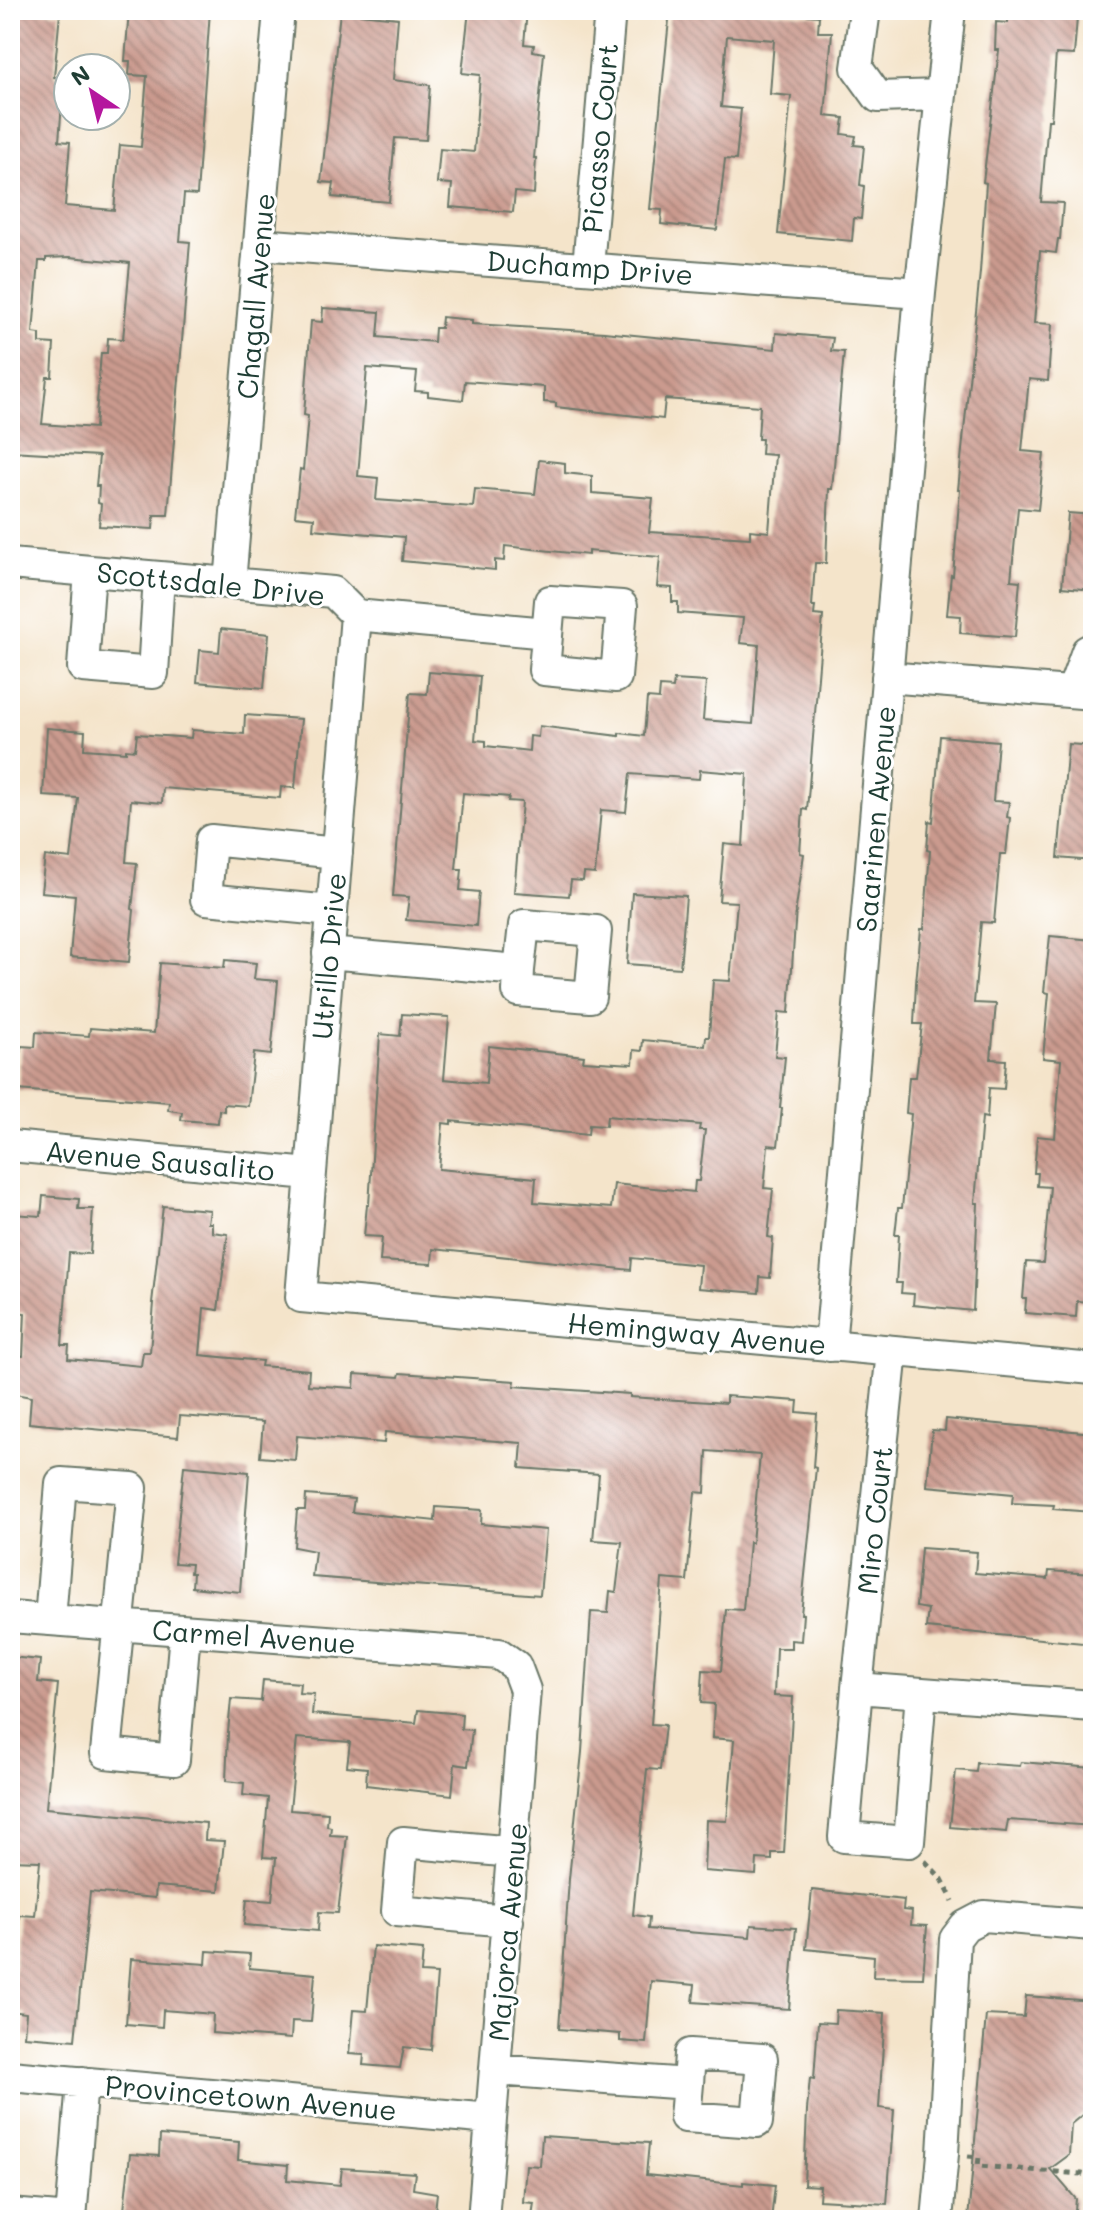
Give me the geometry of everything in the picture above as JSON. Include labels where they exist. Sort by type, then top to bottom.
[{"type":"street","name":"Chagall Avenue","points":[[230,583],[279,10]]},
{"type":"street","name":"Picasso Court","points":[[588,267],[610,10]]},
{"type":"street","points":[[865,10],[857,68],[878,97],[939,95]]},
{"type":"street","name":"Saarinen Avenue","points":[[830,1346],[920,293],[950,10]]},
{"type":"street","name":"Duchamp Drive","points":[[259,244],[920,293]]},
{"type":"street","name":"Scottsdale Drive","points":[[10,564],[333,592],[356,615],[547,633]]},
{"type":"street","points":[[90,571],[83,667],[153,673],[159,577]]},
{"type":"street","name":"Utrillo Drive","points":[[301,1297],[356,615]]},
{"type":"street","points":[[887,677],[1083,693],[1087,651],[1093,648]]},
{"type":"street","points":[[332,911],[206,899],[211,840],[337,853]]},
{"type":"street","points":[[328,953],[519,970]]},
{"type":"street","name":"Avenue Sausalito","points":[[10,1146],[310,1174]]},
{"type":"street","name":"Hemingway Avenue","points":[[301,1297],[1093,1369]]},
{"type":"street","name":"Miro Court","points":[[892,1351],[844,1837],[909,1842]]},
{"type":"street","points":[[50,1620],[61,1483],[132,1488],[106,1753],[174,1760],[185,1632]]},
{"type":"street","name":"Carmel Avenue","points":[[10,1617],[499,1654]]},
{"type":"street","name":"Majorca Avenue","points":[[483,2220],[525,1690],[516,1666],[499,1654]]},
{"type":"street","points":[[857,1688],[1093,1706]]},
{"type":"street","points":[[909,1842],[921,1693]]},
{"type":"street","points":[[508,1921],[397,1911],[403,1842],[513,1852]]},
{"type":"street","points":[[937,2220],[955,1939],[965,1926],[984,1916],[1093,1925]]},
{"type":"street","points":[[495,2070],[688,2084]]},
{"type":"street","name":"Provincetown Avenue","points":[[10,2076],[491,2119]]},
{"type":"street","points":[[10,2214],[71,2219],[82,2082]]},
{"type":"path","points":[[909,1842],[942,1879],[965,1926]]},
{"type":"path","points":[[943,2154],[979,2157],[978,2166],[1093,2177]]},
{"type":"building","points":[[10,10],[60,13],[56,52],[52,52],[52,132],[60,132],[59,141],[70,142],[65,206],[114,210],[120,145],[141,147],[147,76],[132,75],[132,52],[126,52],[129,10],[210,10],[197,195],[184,194],[180,241],[190,242],[168,515],[154,515],[153,529],[99,526],[101,504],[98,503],[99,486],[96,486],[99,456],[10,451]],"holes":[[[70,257],[130,263],[123,339],[108,338],[107,353],[101,353],[95,428],[42,424],[47,377],[52,377],[54,344],[40,343],[40,334],[33,333],[39,261]]]},
{"type":"building","points":[[469,10],[527,10],[524,44],[534,45],[533,51],[544,53],[534,158],[534,194],[515,192],[513,212],[450,207],[452,184],[437,183],[440,149],[474,152],[480,75],[462,73]]},
{"type":"building","points":[[670,10],[750,10],[819,16],[818,32],[832,32],[825,116],[844,118],[842,134],[856,136],[854,145],[864,146],[861,219],[854,218],[852,241],[778,234],[791,96],[770,94],[774,40],[727,36],[721,107],[741,109],[736,160],[725,159],[717,230],[661,224],[662,210],[650,209]]},
{"type":"building","points":[[1023,10],[1074,10],[1073,18],[1077,18],[1074,55],[1056,54],[1051,120],[1048,120],[1041,202],[1063,203],[1056,253],[1040,251],[1034,323],[1052,324],[1048,381],[1029,379],[1022,451],[1044,453],[1038,510],[1018,508],[1011,580],[1020,581],[1015,637],[960,633],[961,616],[947,615],[980,272],[986,183],[983,182],[999,50],[995,50],[996,22],[1008,23],[1008,15],[1023,16]]},
{"type":"building","points":[[340,12],[398,18],[393,80],[430,85],[426,140],[395,138],[389,202],[332,197],[334,183],[321,182]]},
{"type":"building","points":[[323,308],[380,312],[378,337],[434,342],[435,328],[441,328],[442,317],[472,320],[472,324],[604,332],[775,349],[776,333],[833,338],[831,351],[844,352],[832,489],[829,489],[826,563],[815,563],[812,606],[815,606],[814,615],[823,616],[807,810],[803,809],[800,853],[804,854],[796,908],[789,1013],[779,1012],[775,1056],[785,1057],[782,1108],[778,1146],[768,1145],[764,1188],[773,1189],[768,1237],[773,1238],[770,1278],[760,1277],[759,1293],[698,1288],[700,1265],[632,1258],[631,1270],[433,1249],[432,1264],[380,1261],[382,1237],[364,1236],[369,1205],[380,1034],[400,1036],[402,1014],[449,1017],[444,1079],[486,1083],[489,1046],[584,1056],[583,1061],[633,1064],[634,1050],[642,1051],[643,1040],[705,1046],[706,1037],[709,1037],[713,980],[730,981],[737,902],[719,901],[724,844],[743,846],[747,774],[700,770],[699,779],[630,774],[626,812],[601,810],[595,874],[584,873],[583,881],[571,880],[569,896],[514,892],[522,802],[508,801],[509,797],[463,793],[456,869],[462,869],[460,890],[479,892],[476,926],[406,920],[409,897],[393,896],[410,693],[427,694],[429,672],[480,676],[475,740],[486,741],[486,746],[529,751],[530,736],[538,737],[539,726],[644,736],[647,698],[659,699],[660,687],[673,688],[674,680],[706,682],[703,720],[753,724],[759,645],[740,643],[743,618],[678,613],[678,602],[672,602],[672,588],[657,587],[660,557],[588,551],[588,555],[505,546],[504,561],[495,560],[495,570],[402,561],[404,537],[313,529],[314,518],[295,516],[308,416],[304,415],[311,321],[322,322]],"holes":[[[367,368],[417,372],[415,391],[428,392],[428,396],[463,400],[465,381],[544,387],[544,402],[556,403],[556,407],[663,419],[665,399],[760,406],[758,439],[762,439],[761,454],[775,455],[769,532],[750,530],[750,538],[649,532],[653,498],[592,493],[592,476],[565,473],[565,463],[539,460],[535,494],[475,489],[473,507],[376,500],[378,478],[358,476]],[[607,1116],[700,1125],[699,1130],[705,1130],[699,1181],[695,1181],[694,1192],[614,1184],[611,1208],[534,1202],[536,1178],[439,1169],[443,1123],[451,1124],[451,1121],[588,1135],[589,1125],[606,1126]]]},
{"type":"building","points":[[1068,513],[1093,515],[1093,590],[1062,587]]},
{"type":"building","points":[[221,629],[269,634],[264,688],[197,682],[200,650],[219,652]]},
{"type":"building","points":[[245,715],[301,719],[295,788],[281,787],[280,798],[163,788],[162,803],[131,800],[126,862],[137,863],[129,962],[70,957],[75,895],[41,892],[45,856],[71,859],[78,798],[43,796],[47,728],[85,731],[84,749],[126,752],[126,749],[135,750],[137,734],[191,738],[192,730],[244,734]]},
{"type":"building","points":[[940,736],[998,741],[993,801],[1009,802],[1007,817],[1010,818],[1006,854],[1000,854],[994,923],[981,922],[974,1003],[996,1004],[991,1059],[1006,1060],[1004,1089],[989,1088],[987,1118],[982,1117],[975,1203],[978,1203],[973,1311],[913,1305],[914,1294],[901,1293],[902,1283],[896,1283],[899,1235],[895,1235],[898,1208],[902,1208],[911,1114],[906,1113],[909,1077],[916,1077],[922,1024],[914,1024],[916,983],[921,929],[924,929],[929,821],[933,822]]},
{"type":"building","points":[[1068,744],[1093,746],[1093,861],[1058,858]]},
{"type":"building","points":[[632,893],[686,896],[680,968],[627,964]]},
{"type":"building","points":[[1050,936],[1093,940],[1093,1294],[1090,1302],[1077,1301],[1076,1317],[1025,1313],[1026,1299],[1023,1299],[1026,1262],[1043,1263],[1050,1187],[1037,1186],[1038,1173],[1034,1173],[1037,1136],[1055,1138],[1061,1060],[1043,1058],[1049,993],[1044,992]]},
{"type":"building","points":[[225,960],[256,963],[254,979],[278,981],[271,1055],[254,1053],[248,1106],[224,1104],[224,1111],[219,1110],[218,1123],[181,1120],[182,1112],[168,1110],[169,1102],[18,1090],[21,1046],[35,1047],[36,1032],[89,1036],[90,1028],[154,1033],[160,963],[224,968]]},
{"type":"building","points":[[43,1196],[79,1199],[78,1209],[93,1209],[90,1254],[69,1253],[62,1345],[69,1345],[68,1359],[141,1366],[143,1352],[150,1352],[163,1206],[210,1210],[208,1223],[212,1223],[212,1232],[228,1234],[218,1310],[204,1308],[200,1355],[262,1361],[261,1366],[309,1370],[308,1385],[354,1388],[355,1374],[399,1377],[400,1373],[515,1381],[514,1386],[630,1394],[630,1397],[726,1403],[726,1396],[798,1401],[797,1412],[817,1414],[813,1467],[816,1468],[801,1641],[791,1640],[791,1648],[776,1648],[774,1696],[793,1697],[784,1853],[772,1853],[772,1860],[757,1859],[756,1875],[704,1871],[706,1820],[727,1821],[734,1740],[712,1738],[714,1704],[701,1703],[703,1670],[721,1671],[726,1609],[743,1610],[760,1455],[707,1451],[705,1493],[695,1492],[687,1581],[662,1579],[651,1724],[665,1725],[660,1770],[647,1769],[633,1915],[649,1917],[648,1929],[750,1937],[751,1925],[796,1928],[789,2009],[693,2002],[695,1985],[651,1981],[646,2043],[620,2041],[620,2034],[559,2029],[591,1612],[608,1613],[610,1591],[616,1592],[622,1542],[593,1540],[599,1474],[520,1468],[522,1443],[385,1432],[384,1443],[297,1436],[295,1460],[260,1457],[263,1422],[180,1416],[178,1437],[29,1423],[31,1397],[10,1393],[13,1356],[23,1356],[25,1313],[10,1311],[10,1237],[12,1214],[41,1216]]},
{"type":"building","points":[[946,1419],[1093,1433],[1093,1512],[1053,1509],[1054,1505],[1012,1503],[1013,1494],[927,1486],[932,1430],[945,1431]]},
{"type":"building","points":[[184,1466],[249,1472],[240,1592],[192,1587],[191,1564],[174,1563]]},
{"type":"building","points":[[306,1495],[354,1499],[352,1512],[435,1521],[436,1507],[482,1510],[481,1524],[546,1530],[540,1595],[312,1577],[315,1551],[294,1547],[297,1510],[305,1510]]},
{"type":"building","points":[[921,1548],[977,1552],[975,1573],[1048,1579],[1049,1571],[1093,1574],[1093,1644],[926,1628],[928,1609],[916,1607]]},
{"type":"building","points":[[10,1657],[40,1660],[38,1682],[58,1684],[46,1808],[206,1823],[205,1840],[224,1841],[219,1891],[156,1886],[155,1898],[90,1892],[75,2040],[24,2036],[26,2013],[10,2011],[19,1915],[35,1916],[40,1861],[10,1860]]},
{"type":"building","points":[[263,1680],[300,1683],[299,1693],[314,1694],[312,1714],[416,1723],[418,1710],[462,1714],[461,1729],[472,1730],[468,1766],[455,1764],[452,1795],[366,1785],[367,1768],[347,1766],[350,1742],[297,1738],[290,1810],[328,1813],[330,1835],[347,1836],[338,1913],[319,1912],[318,1931],[244,1925],[247,1899],[272,1901],[276,1858],[263,1857],[268,1798],[243,1795],[244,1783],[226,1781],[228,1733],[231,1699],[261,1701]]},
{"type":"building","points":[[1021,1762],[1093,1768],[1093,1826],[1008,1820],[1006,1832],[950,1827],[956,1770],[976,1772],[977,1763],[1020,1766]]},
{"type":"building","points":[[812,1890],[904,1900],[903,1910],[912,1911],[911,1925],[927,1926],[923,1978],[873,1977],[874,1956],[806,1949]]},
{"type":"building","points":[[373,1946],[423,1950],[421,1973],[437,1974],[431,2050],[404,2047],[400,2068],[363,2065],[364,2055],[349,2054],[353,2010],[367,2011]]},
{"type":"building","points":[[207,1951],[250,1954],[249,1968],[315,1974],[311,2022],[292,2021],[291,2039],[212,2033],[213,2014],[163,2010],[162,2027],[126,2024],[131,1959],[206,1964]]},
{"type":"building","points":[[1026,1996],[1093,2001],[1093,2106],[1071,2124],[1069,2155],[1050,2169],[1076,2199],[1074,2220],[968,2220],[986,2015],[1024,2017]]},
{"type":"building","points":[[836,2010],[885,2013],[879,2108],[894,2110],[887,2204],[819,2200],[820,2186],[804,2185],[807,2110],[810,2078],[814,2079],[818,2022],[835,2023]]},
{"type":"building","points":[[160,2135],[239,2142],[238,2160],[288,2165],[287,2180],[340,2185],[342,2168],[415,2173],[413,2189],[437,2193],[434,2220],[123,2220],[130,2154],[159,2156]]},
{"type":"building","points":[[542,2136],[649,2143],[646,2175],[743,2185],[743,2182],[775,2185],[771,2220],[579,2220],[532,2216],[534,2203],[523,2202],[526,2165],[540,2166]]}]
